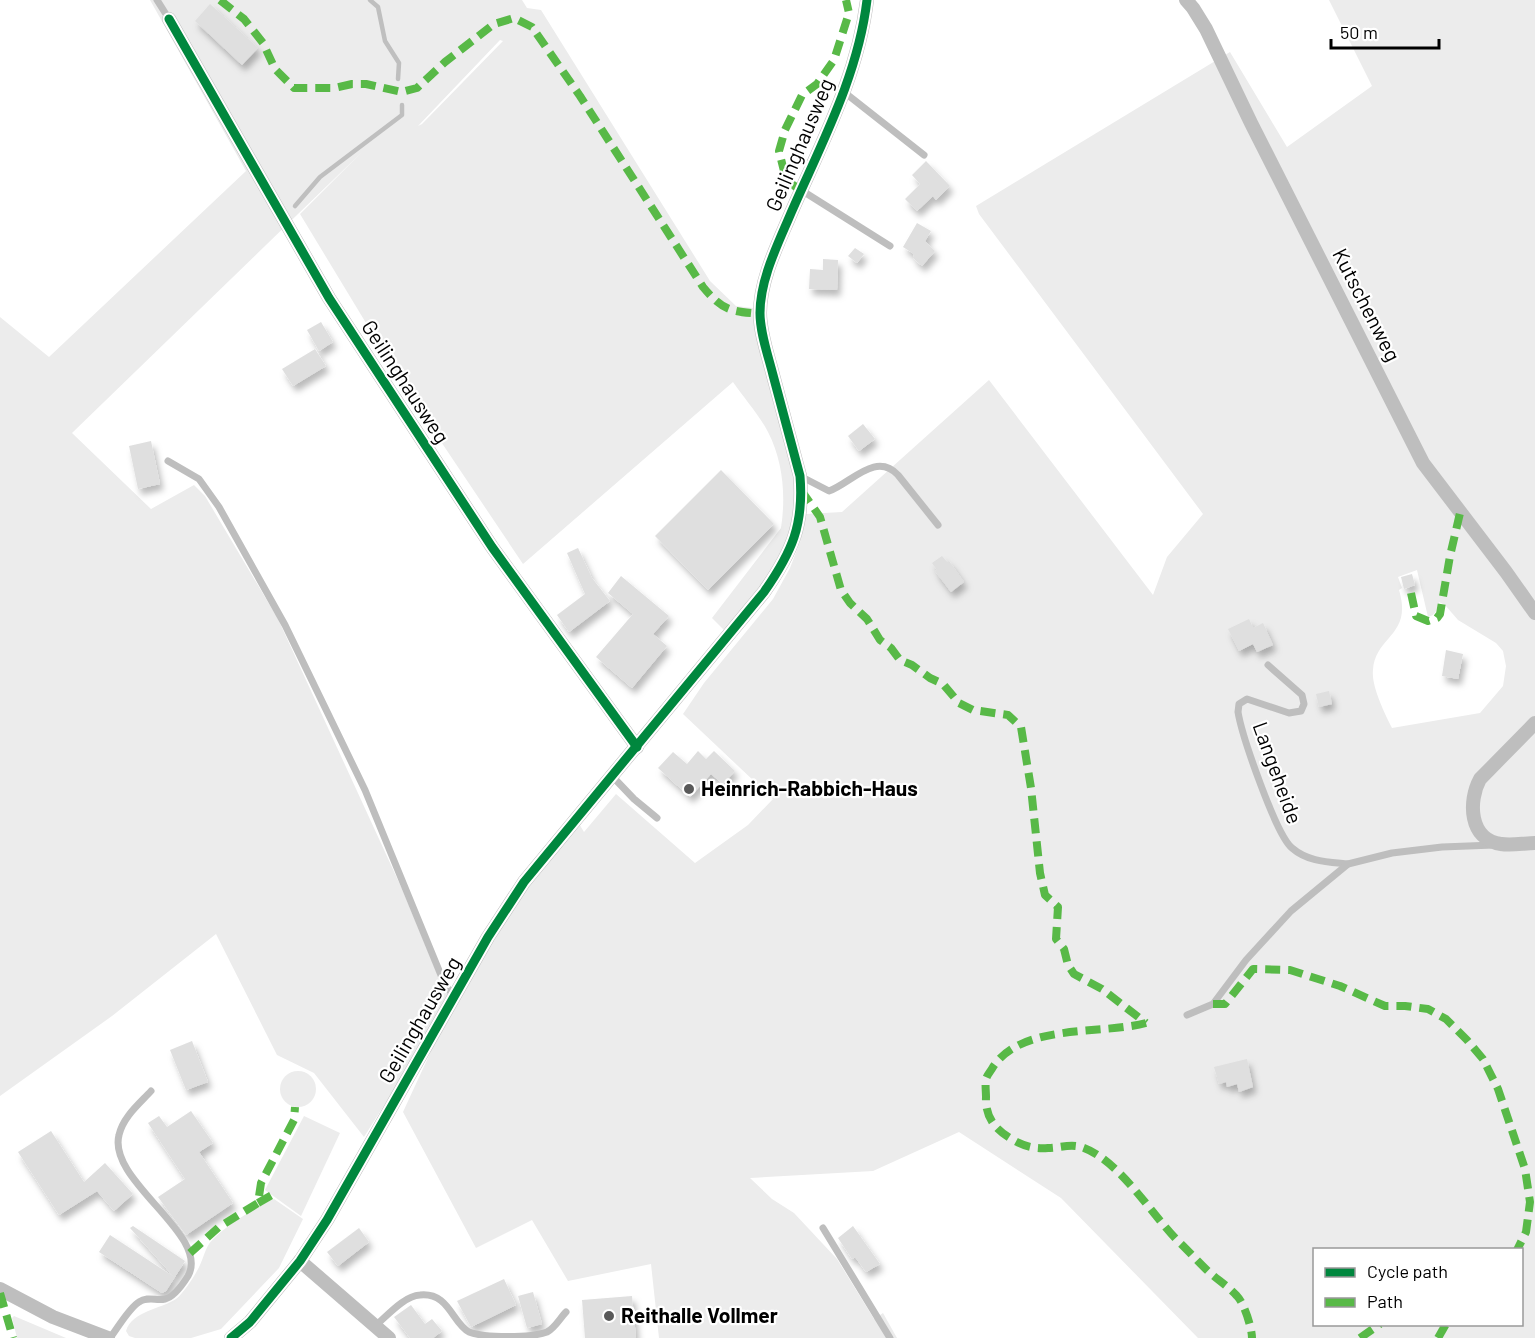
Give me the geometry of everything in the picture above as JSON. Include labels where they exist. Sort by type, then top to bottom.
[{"type":"street","name":"Geilinghausweg","points":[[231,1338],[250,1322],[300,1262],[327,1220],[488,937],[524,882],[764,592],[793,544],[798,525],[800,476],[764,342],[760,314],[766,278],[844,92],[859,44],[867,0]]},
{"type":"street","name":"Kutschenweg","points":[[1186,0],[1206,29],[1423,463],[1535,613]]},
{"type":"street","name":"Geilinghausweg","points":[[169,19],[329,298],[492,547],[637,747]]},
{"type":"street","points":[[1535,723],[1487,771],[1474,790],[1471,810],[1477,827],[1489,840],[1503,844],[1535,843]]},
{"type":"street","points":[[300,1262],[389,1338]]},
{"type":"street","points":[[0,1289],[53,1317],[109,1338]]},
{"type":"street","name":"Geilinghausweg","points":[[244,1338],[250,1322]]},
{"type":"lane","points":[[157,0],[169,19]]},
{"type":"lane","points":[[844,92],[924,155]]},
{"type":"lane","points":[[801,190],[890,246]]},
{"type":"lane","name":"Geilinghausweg","points":[[168,461],[199,479],[219,507],[285,625],[365,790],[445,985],[454,997]]},
{"type":"lane","points":[[800,476],[829,491],[874,467],[886,465],[892,468],[938,525]]},
{"type":"lane","name":"Langeheide","points":[[1268,665],[1302,695],[1304,704],[1301,711],[1289,713],[1247,699],[1239,704],[1238,712],[1256,770],[1280,834],[1292,849],[1313,860],[1348,864],[1401,852],[1503,844]]},
{"type":"lane","points":[[613,777],[657,818]]},
{"type":"lane","name":"Langeheide","points":[[1187,1015],[1213,1004],[1246,960],[1291,911],[1348,864]]},
{"type":"lane","points":[[109,1338],[138,1302],[151,1298],[164,1300],[172,1295],[188,1276],[192,1264],[190,1253],[161,1210],[124,1166],[118,1153],[119,1135],[130,1113],[152,1091]]},
{"type":"lane","points":[[823,1228],[890,1338]]},
{"type":"lane","points":[[375,1326],[412,1297],[422,1294],[442,1301],[467,1331],[478,1336],[498,1338],[547,1332],[566,1312]]},
{"type":"shaded area","points":[[150,0],[522,0],[527,8],[541,10],[710,281],[736,306],[753,308],[756,330],[795,476],[794,514],[781,565],[726,632],[712,618],[781,528],[783,504],[782,479],[773,443],[760,419],[733,382],[523,564],[409,394],[300,214],[362,152],[72,433],[151,509],[194,485],[205,496],[278,619],[402,889],[443,988],[452,998],[364,1137],[314,1073],[277,1055],[216,934],[112,1016],[0,1096],[0,317],[49,357],[246,171]],"holes":[[[500,40],[503,41],[422,124],[418,126]]]},
{"type":"shaded area","points":[[1329,0],[1535,0],[1535,1338],[1198,1338],[1061,1198],[959,1132],[873,1171],[750,1178],[772,1199],[794,1213],[837,1259],[874,1319],[883,1313],[897,1338],[659,1338],[651,1264],[568,1281],[532,1220],[476,1248],[403,1112],[456,997],[489,938],[578,822],[584,832],[616,794],[695,863],[748,825],[773,799],[683,714],[704,683],[773,599],[790,568],[800,542],[806,514],[842,512],[989,380],[1153,595],[1167,557],[1203,514],[979,214],[976,206],[1230,52],[1287,147],[1372,86]],"holes":[[[1417,570],[1428,617],[1435,613],[1439,602],[1445,605],[1458,620],[1496,643],[1503,651],[1506,666],[1503,686],[1480,713],[1392,728],[1376,692],[1373,670],[1375,659],[1397,627],[1401,617],[1402,605],[1399,590],[1402,588],[1398,577]]]},
{"type":"shaded area","points":[[298,1071],[311,1076],[316,1089],[311,1102],[298,1107],[285,1102],[280,1089],[285,1076]]},
{"type":"shaded area","points":[[304,1116],[340,1133],[301,1216],[265,1190]]},
{"type":"shaded area","points":[[274,1199],[303,1219],[279,1268],[221,1329],[191,1338],[135,1338],[129,1336],[126,1331],[134,1319],[176,1299],[182,1293],[196,1273],[208,1246],[222,1231],[239,1218]]},
{"type":"shaded area","points":[[14,1316],[66,1338],[17,1338],[12,1318]]},
{"type":"building","points":[[210,4],[258,48],[242,65],[195,21]]},
{"type":"building","points":[[926,161],[950,186],[936,200],[933,196],[917,211],[905,199],[920,184],[912,175]]},
{"type":"building","points":[[917,223],[931,231],[925,241],[935,251],[922,266],[913,258],[914,254],[903,247]]},
{"type":"building","points":[[855,248],[864,254],[857,263],[848,256]]},
{"type":"building","points":[[823,259],[838,260],[837,290],[809,289],[810,269],[823,270]]},
{"type":"building","points":[[321,322],[333,342],[319,351],[307,330]]},
{"type":"building","points":[[315,349],[326,366],[293,386],[282,369]]},
{"type":"building","points":[[863,424],[875,439],[859,451],[848,436]]},
{"type":"building","points":[[151,441],[160,484],[138,489],[129,446]]},
{"type":"building","points":[[721,470],[774,524],[708,590],[655,536]]},
{"type":"building","points":[[578,548],[592,578],[610,601],[569,632],[557,615],[585,594],[567,553]]},
{"type":"building","points":[[942,556],[947,562],[949,561],[964,582],[951,592],[935,571],[937,570],[932,563]]},
{"type":"building","points":[[1412,574],[1415,585],[1404,589],[1401,577]]},
{"type":"building","points":[[621,576],[669,616],[653,634],[667,646],[632,688],[596,657],[633,614],[608,593]]},
{"type":"building","points":[[1249,619],[1253,628],[1263,623],[1273,645],[1257,652],[1253,644],[1239,651],[1228,629]]},
{"type":"building","points":[[1446,650],[1463,654],[1458,679],[1442,676]]},
{"type":"building","points":[[1329,691],[1332,704],[1319,707],[1316,694]]},
{"type":"building","points":[[698,751],[706,759],[714,751],[735,771],[723,784],[711,774],[690,797],[658,768],[673,752],[687,764]]},
{"type":"building","points":[[192,1041],[208,1082],[186,1090],[170,1050]]},
{"type":"building","points":[[1247,1059],[1253,1087],[1239,1092],[1237,1084],[1227,1087],[1226,1082],[1219,1084],[1214,1067]]},
{"type":"building","points":[[191,1111],[213,1143],[199,1152],[233,1203],[186,1235],[158,1197],[185,1179],[148,1123],[159,1116],[167,1127]]},
{"type":"building","points":[[51,1131],[84,1182],[105,1163],[133,1194],[114,1211],[97,1191],[59,1215],[18,1152]]},
{"type":"building","points":[[133,1226],[185,1261],[166,1291],[162,1293],[99,1252],[110,1235],[174,1277],[130,1228]]},
{"type":"building","points":[[853,1226],[880,1264],[866,1272],[855,1257],[852,1259],[838,1238]]},
{"type":"building","points":[[359,1228],[369,1242],[338,1266],[327,1252]]},
{"type":"building","points":[[504,1279],[516,1305],[471,1327],[457,1301]]},
{"type":"building","points":[[533,1292],[542,1324],[527,1328],[518,1296]]},
{"type":"building","name":"Reithalle Vollmer","points":[[632,1296],[636,1338],[585,1338],[582,1300]]},
{"type":"building","points":[[411,1305],[425,1324],[432,1319],[442,1331],[433,1338],[410,1338],[394,1317]]},
{"type":"waterway","points":[[370,0],[378,7],[385,41],[399,63],[398,79]]},
{"type":"waterway","points":[[295,206],[320,177],[402,115],[402,105]]},
{"type":"marked path","points":[[220,0],[244,19],[263,43],[275,69],[294,88],[334,88],[366,84],[402,92],[417,88],[445,62],[494,24],[514,18],[532,27],[580,96],[703,287],[716,301],[728,308],[760,314]]},
{"type":"marked path","points":[[801,190],[793,185],[785,175],[779,151],[785,130],[802,95],[817,84],[834,60],[849,13],[846,0]]},
{"type":"marked path","points":[[801,490],[820,517],[841,590],[850,603],[867,619],[880,640],[891,648],[900,660],[943,684],[959,703],[973,710],[1008,715],[1021,727],[1031,788],[1040,873],[1045,895],[1058,907],[1056,939],[1064,949],[1068,965],[1074,974],[1102,989],[1146,1023]]},
{"type":"marked path","points":[[1411,593],[1416,616],[1428,621],[1437,618],[1440,614],[1460,513]]},
{"type":"marked path","points":[[1213,1004],[1225,1004],[1253,969],[1290,970],[1340,986],[1385,1006],[1428,1009],[1446,1019],[1483,1059],[1498,1089],[1525,1169],[1530,1202],[1526,1232],[1518,1248]]},
{"type":"marked path","points":[[1146,1023],[1042,1037],[1023,1043],[1006,1053],[986,1079],[986,1105],[990,1119],[1010,1138],[1021,1144],[1040,1148],[1070,1146],[1084,1148],[1110,1164],[1134,1188],[1177,1240],[1237,1296],[1247,1316],[1252,1338]]},
{"type":"marked path","points":[[190,1253],[219,1227],[258,1203],[261,1183],[294,1120],[295,1107]]},
{"type":"marked path","points":[[258,1203],[272,1195]]},
{"type":"marked path","points":[[0,1293],[13,1338]]},
{"type":"marked path","points":[[1360,1338],[1377,1326]]},
{"type":"marked path","points":[[1438,1338],[1445,1326]]},
{"type":"cycle path","points":[[231,1338],[250,1322],[300,1261],[327,1220],[488,937],[524,882],[764,592],[789,551],[798,524],[800,476],[763,336],[760,321],[761,300],[775,249],[847,83],[856,56],[867,0]]},
{"type":"cycle path","points":[[169,19],[329,298],[492,547],[637,747]]},
{"type":"place","name":"Heinrich-Rabbich-Haus","points":[[689,789]]},
{"type":"place","name":"Reithalle Vollmer","points":[[609,1316]]}]
